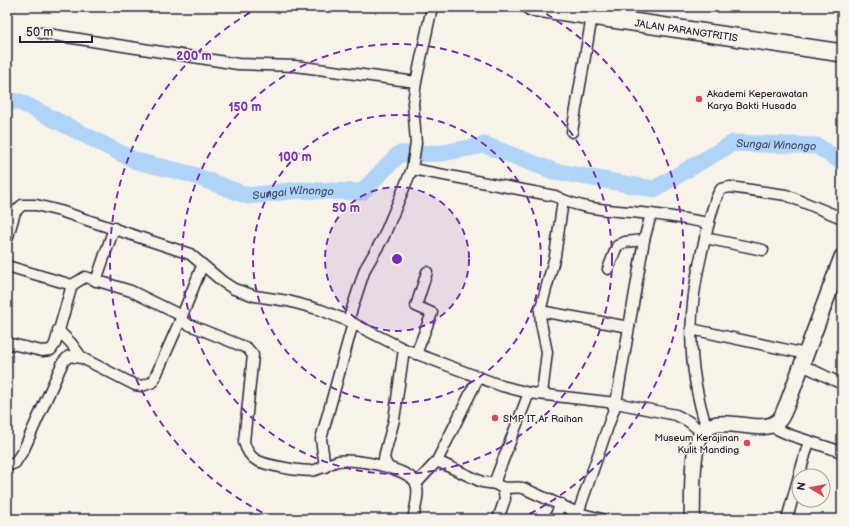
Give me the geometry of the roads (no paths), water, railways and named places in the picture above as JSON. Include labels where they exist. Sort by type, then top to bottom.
[{"type":"main road","name":"JALAN PARANGTRITIS","points":[[531,7],[842,53]]},
{"type":"main road","points":[[692,519],[694,470],[699,439],[706,431],[719,424],[733,423],[756,427],[770,426],[779,421],[788,402],[841,264]]},
{"type":"street","points":[[325,467],[321,439],[350,322],[365,269],[383,238],[413,167],[416,143],[414,103],[416,82],[432,7]]},
{"type":"street","points":[[572,132],[592,16]]},
{"type":"street","points":[[41,33],[238,64],[295,66],[416,82]]},
{"type":"street","points":[[413,167],[555,196],[563,200],[606,211],[651,214],[709,223]]},
{"type":"street","points":[[706,431],[700,405],[690,341],[694,289],[709,223],[721,189],[730,187],[786,195],[842,218]]},
{"type":"street","points":[[542,394],[547,352],[540,312],[555,256],[563,200]]},
{"type":"street","points":[[7,240],[15,212],[19,207],[26,204],[60,211],[190,254],[202,266],[223,282],[244,293],[288,302],[350,322],[404,349],[478,378],[528,393],[616,403],[676,415],[706,431]]},
{"type":"street","points":[[578,513],[616,403],[644,240],[651,214]]},
{"type":"street","points":[[96,281],[114,228]]},
{"type":"street","points":[[705,238],[763,250]]},
{"type":"street","points":[[608,269],[617,246],[625,242],[644,240]]},
{"type":"street","points":[[7,266],[72,285]]},
{"type":"street","points":[[7,466],[15,463],[24,449],[65,358],[73,355],[82,358],[135,385],[147,385],[156,376],[202,266]]},
{"type":"street","points":[[416,354],[432,313],[416,306],[427,272]]},
{"type":"street","points":[[7,343],[47,352],[54,347],[72,285],[85,277],[137,293],[181,319],[247,348],[253,355],[244,442],[246,450],[255,460],[297,470],[314,471],[338,461],[388,467],[410,476],[416,484],[417,493],[413,519]]},
{"type":"street","points":[[540,312],[629,327]]},
{"type":"street","points":[[691,329],[804,360],[842,384]]},
{"type":"street","points":[[58,330],[71,343],[82,358]]},
{"type":"street","points":[[388,467],[385,463],[385,454],[394,420],[404,349]]},
{"type":"street","points":[[416,484],[437,461],[478,378]]},
{"type":"street","points":[[498,519],[505,499],[496,478],[528,393]]},
{"type":"street","points":[[770,426],[842,452]]},
{"type":"street","points":[[801,468],[809,441]]},
{"type":"street","points":[[437,461],[482,482],[499,486],[516,486],[523,488],[578,513],[602,519]]},
{"type":"street","points":[[554,519],[561,504]]},
{"type":"street","points":[[787,519],[791,505]]},
{"type":"waterway","name":"Sungai WInongo","points":[[7,101],[20,102],[136,161],[190,174],[248,196],[298,190],[362,192],[399,154],[442,153],[485,145],[553,171],[654,189],[733,143],[817,146],[842,162]]},
{"type":"place","name":"Akademi Keperawatan Karya Bakti Husada","points":[[699,99]]},
{"type":"place","name":"SMP IT Ar Raihan","points":[[495,418]]},
{"type":"place","name":"Museum Kerajinan Kulit Manding","points":[[747,443]]},
{"type":"water label","name":"Sungai Winongo","points":[[776,146]]}]
